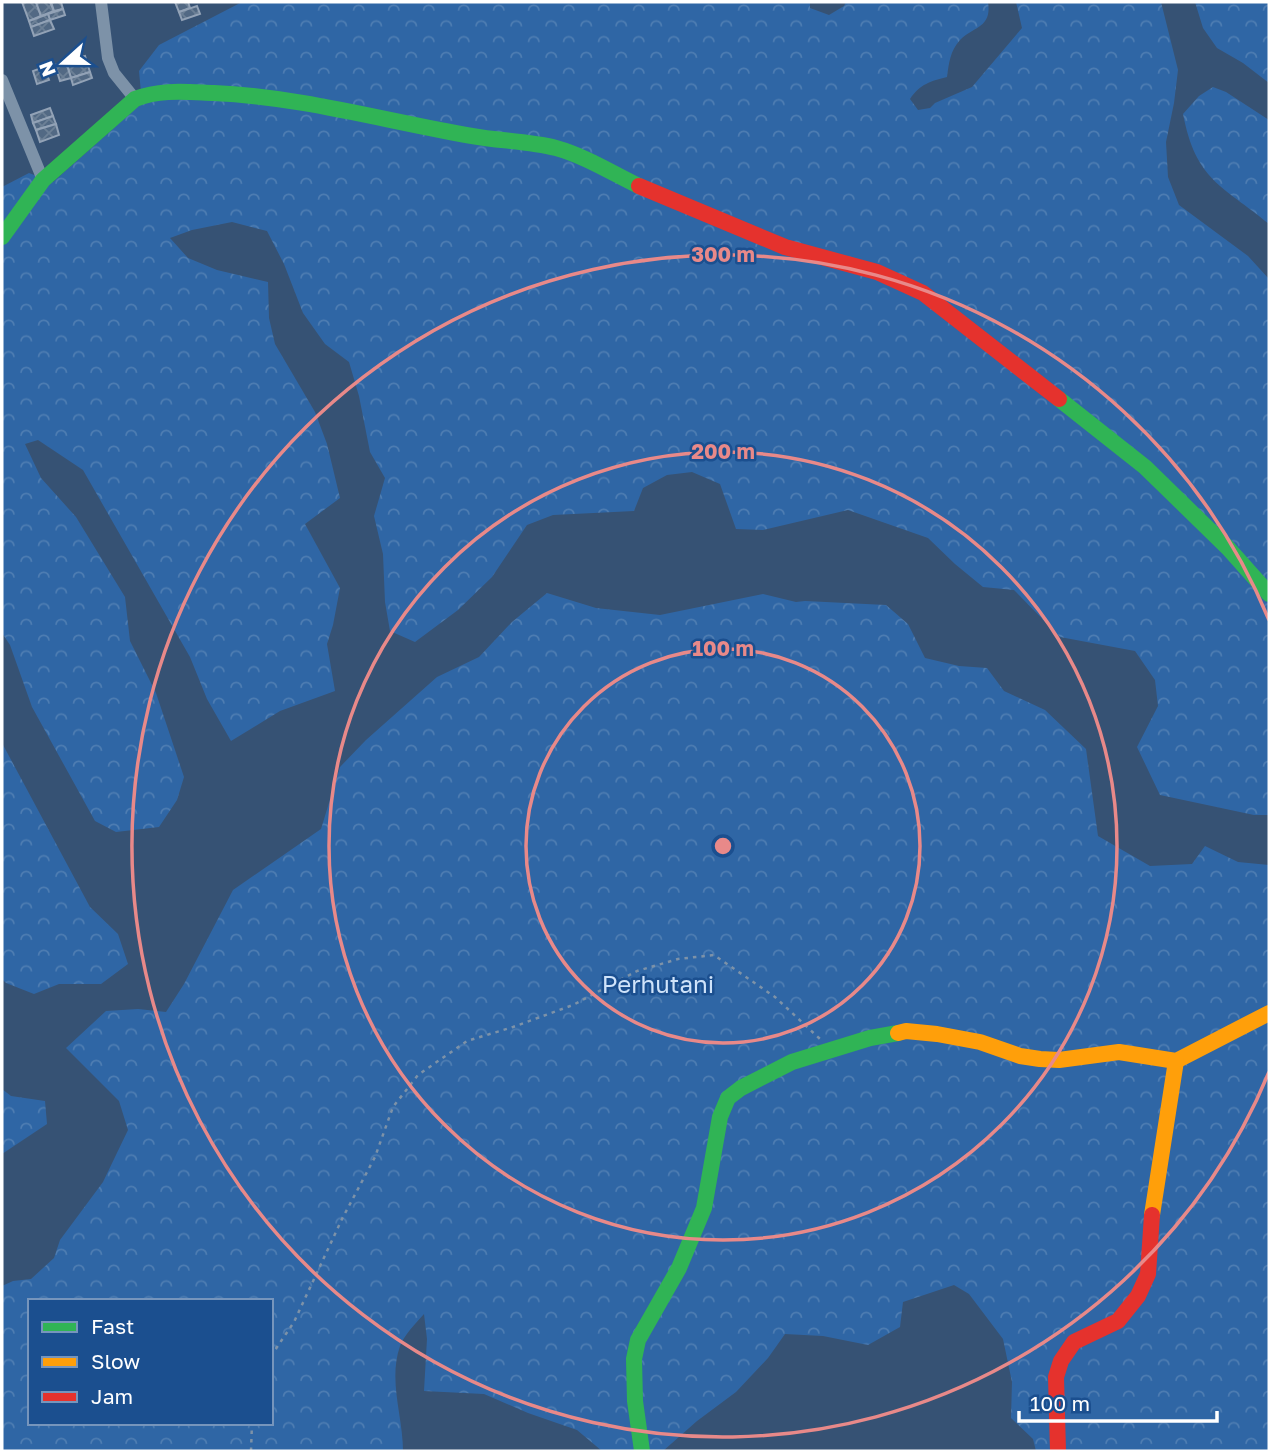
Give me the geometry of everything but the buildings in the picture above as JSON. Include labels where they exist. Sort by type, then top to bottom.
[{"type":"street","points":[[101,2],[108,58],[114,73],[135,99]]},
{"type":"street","points":[[2,80],[43,180]]},
{"type":"street","points":[[2,237],[43,180],[135,99],[151,93],[173,91],[255,95],[555,149],[582,158],[666,199],[785,247],[877,272],[923,293],[1145,467],[1228,548],[1269,594]]},
{"type":"street","points":[[642,1451],[635,1401],[634,1359],[638,1340],[679,1268],[704,1208],[720,1117],[728,1098],[741,1088],[772,1070],[830,1049],[906,1031],[980,1042],[1020,1056],[1040,1059],[1059,1060],[1119,1052],[1176,1061],[1269,1013]]},
{"type":"street","points":[[1058,1451],[1056,1377],[1061,1361],[1074,1342],[1118,1321],[1138,1296],[1148,1274],[1153,1196],[1176,1061]]},
{"type":"path","points":[[273,1353],[294,1322],[342,1219],[375,1157],[393,1108],[418,1075],[467,1041],[573,1005],[637,971],[678,959],[714,955],[775,997],[830,1049]]},
{"type":"path","points":[[251,1451],[252,1425]]},
{"type":"green space","points":[[242,2],[810,2],[810,8],[829,15],[846,2],[988,2],[989,11],[985,22],[965,35],[954,48],[947,77],[926,84],[910,99],[918,110],[930,108],[935,103],[972,87],[1022,28],[1016,2],[1161,2],[1178,70],[1166,142],[1168,177],[1179,205],[1248,256],[1269,279],[1269,815],[1254,815],[1160,795],[1137,747],[1158,706],[1155,680],[1135,651],[1060,637],[1014,590],[983,587],[928,538],[848,510],[763,530],[736,529],[720,484],[692,472],[667,475],[643,488],[634,511],[553,515],[527,525],[492,577],[458,610],[415,642],[390,631],[385,602],[383,554],[374,516],[385,478],[370,452],[349,362],[325,344],[303,313],[284,264],[267,231],[232,222],[192,230],[170,238],[188,258],[217,270],[268,282],[269,318],[275,344],[315,412],[327,444],[340,498],[305,524],[340,588],[327,644],[335,691],[280,711],[231,741],[207,699],[190,657],[83,470],[38,440],[25,444],[41,478],[76,517],[125,597],[130,641],[156,693],[184,777],[177,800],[159,827],[116,832],[95,821],[32,707],[10,645],[2,633],[2,187],[29,173],[53,182],[142,103],[139,71],[159,45]]},
{"type":"green space","points":[[1195,2],[1269,2],[1269,83],[1217,48],[1203,28]]},
{"type":"green space","points":[[1213,87],[1226,92],[1269,120],[1269,224],[1213,179],[1195,154],[1183,114],[1199,96]]},
{"type":"green space","name":"Perhutani","points":[[547,593],[596,608],[660,615],[763,594],[796,602],[886,605],[908,624],[925,658],[959,666],[987,668],[1004,691],[1045,710],[1086,749],[1098,836],[1150,866],[1192,864],[1205,846],[1238,862],[1269,865],[1269,1451],[1036,1451],[1033,1439],[1011,1418],[1012,1382],[1003,1339],[969,1294],[954,1285],[903,1302],[900,1327],[868,1345],[823,1336],[785,1334],[768,1358],[736,1392],[663,1451],[602,1451],[577,1430],[484,1394],[424,1391],[427,1339],[424,1314],[410,1329],[400,1346],[395,1372],[403,1451],[2,1451],[2,1286],[13,1281],[31,1279],[54,1258],[60,1240],[103,1182],[128,1130],[119,1101],[66,1048],[106,1011],[138,1009],[166,1012],[184,984],[233,890],[321,829],[340,767],[366,740],[437,677],[479,657],[512,622]]},
{"type":"green space","points":[[2,743],[90,907],[118,934],[128,964],[101,984],[59,984],[34,994],[2,979]]},
{"type":"green space","points":[[2,1089],[11,1096],[45,1101],[47,1124],[2,1154]]},
{"type":"traffic: fast","points":[[2,237],[43,180],[135,99],[164,92],[279,99],[472,136],[546,146],[577,155],[639,186]]},
{"type":"traffic: fast","points":[[1059,399],[1145,467],[1228,548],[1269,594]]},
{"type":"traffic: fast","points":[[642,1451],[635,1401],[634,1359],[638,1340],[679,1268],[704,1208],[720,1117],[728,1098],[741,1088],[792,1062],[870,1038],[898,1033]]},
{"type":"traffic: slow","points":[[898,1033],[906,1031],[937,1034],[980,1042],[1020,1056],[1040,1059],[1059,1060],[1119,1052],[1176,1061],[1269,1013]]},
{"type":"traffic: slow","points":[[1152,1215],[1176,1061]]},
{"type":"traffic: jam","points":[[639,186],[785,247],[877,272],[923,293],[1059,399]]},
{"type":"traffic: jam","points":[[1058,1451],[1056,1377],[1061,1361],[1074,1342],[1118,1321],[1138,1296],[1148,1274],[1152,1215]]}]
